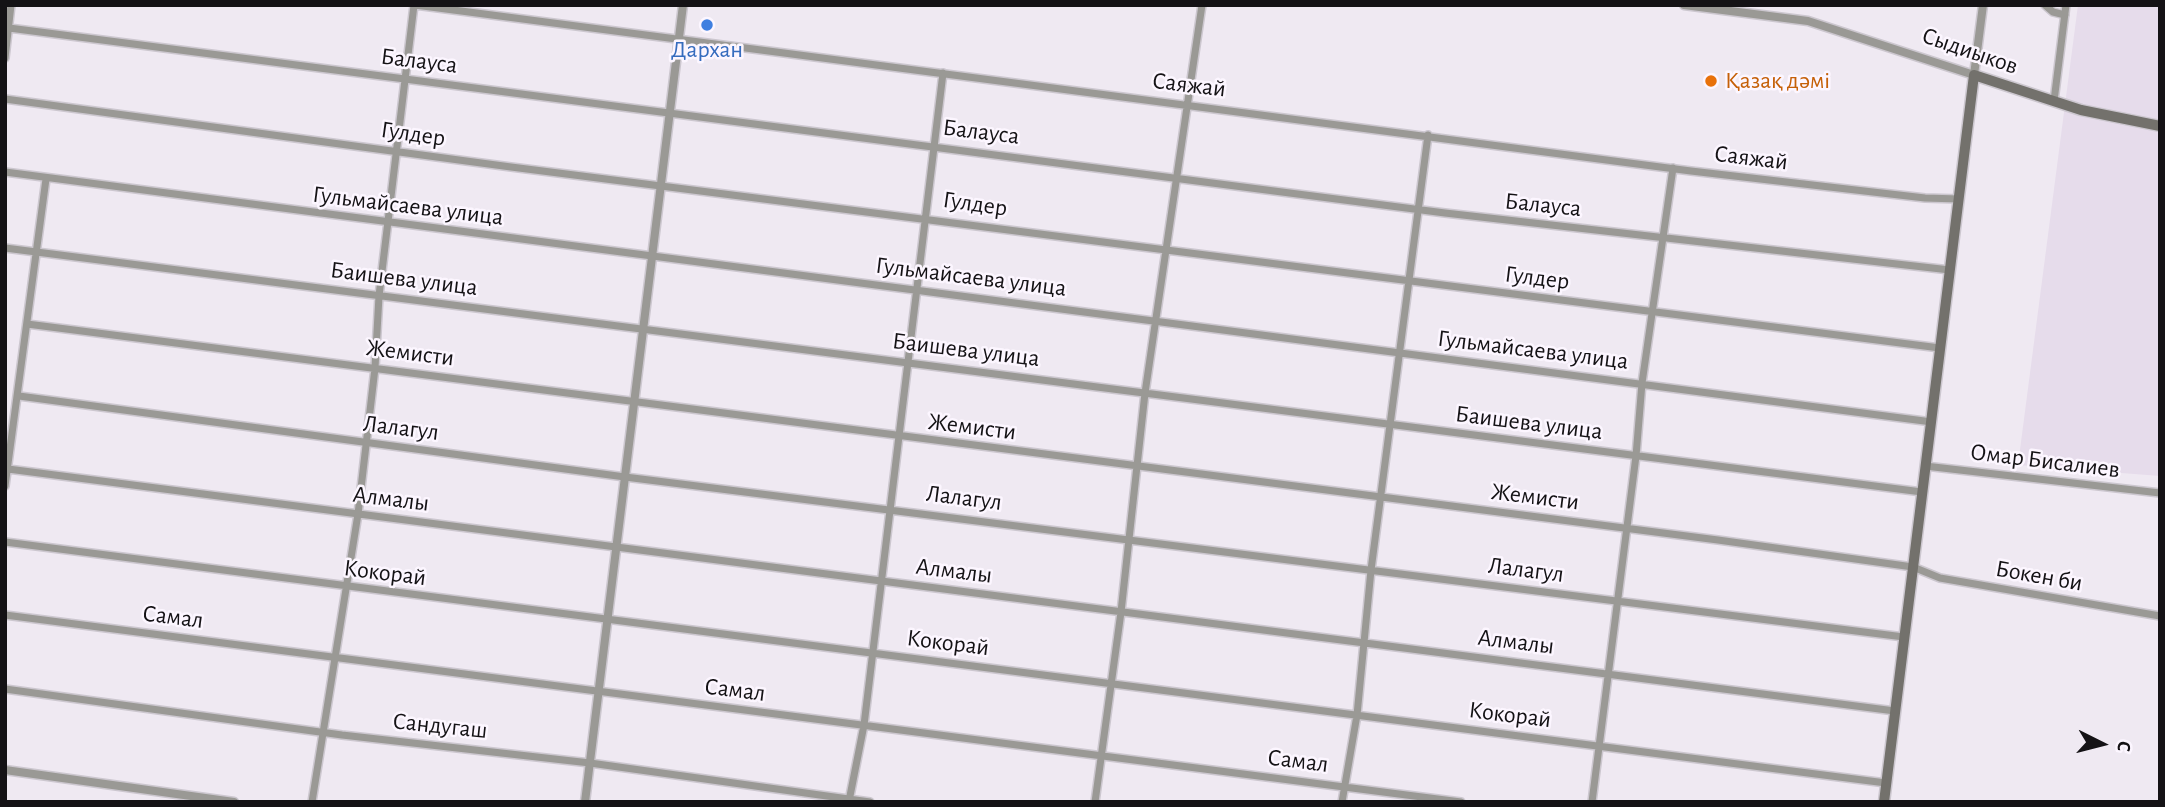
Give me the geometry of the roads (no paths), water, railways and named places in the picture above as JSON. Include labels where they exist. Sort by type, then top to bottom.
[{"type":"main road","name":"Сыдиыков","points":[[1974,75],[2107,117],[2160,126]]},
{"type":"main road","points":[[1884,802],[1974,75]]},
{"type":"street","points":[[5,58],[11,5]]},
{"type":"street","points":[[312,802],[358,514],[375,368],[379,296],[415,5]]},
{"type":"street","name":"Саяжай","points":[[415,5],[1673,168],[1925,198],[1959,199]]},
{"type":"street","points":[[586,802],[683,5]]},
{"type":"street","points":[[1095,802],[1121,612],[1145,393],[1202,5]]},
{"type":"street","name":"Сыдиыков","points":[[1684,5],[1808,21],[1974,75]]},
{"type":"street","points":[[1974,75],[1983,5]]},
{"type":"street","points":[[2045,5],[2053,12],[2065,15]]},
{"type":"street","points":[[2054,102],[2066,5]]},
{"type":"street","name":"Балауса","points":[[9,28],[1420,210],[1950,270]]},
{"type":"street","points":[[849,801],[864,725],[943,73]]},
{"type":"street","name":"Гулдер","points":[[5,99],[1940,348]]},
{"type":"street","points":[[1342,802],[1357,715],[1371,570],[1428,135]]},
{"type":"street","points":[[1592,802],[1606,673],[1628,529],[1642,383],[1673,168]]},
{"type":"street","name":"Гульмайсаева улица","points":[[5,172],[1932,422]]},
{"type":"street","points":[[5,486],[46,179]]},
{"type":"street","name":"Баишева улица","points":[[5,248],[1922,492]]},
{"type":"street","name":"Жемисти","points":[[27,324],[635,400],[900,438],[1381,496],[1913,567]]},
{"type":"street","name":"Лалагул","points":[[19,396],[625,477],[1130,538],[1904,637]]},
{"type":"street","name":"Омар Бисалиев","points":[[1925,466],[2160,493]]},
{"type":"street","name":"Алмалы","points":[[8,469],[1895,711]]},
{"type":"street","name":"Кокорай","points":[[5,542],[1886,783]]},
{"type":"street","name":"Бокен би","points":[[1913,567],[1940,578],[2160,616]]},
{"type":"street","name":"Самал","points":[[5,615],[1461,802]]},
{"type":"street","name":"Сандугаш","points":[[5,689],[322,732],[590,762],[870,802]]},
{"type":"street","points":[[5,770],[234,802]]},
{"type":"place","name":"Дархан","points":[[707,25]]},
{"type":"place","name":"Қазақ дәмі","points":[[1711,81]]}]
